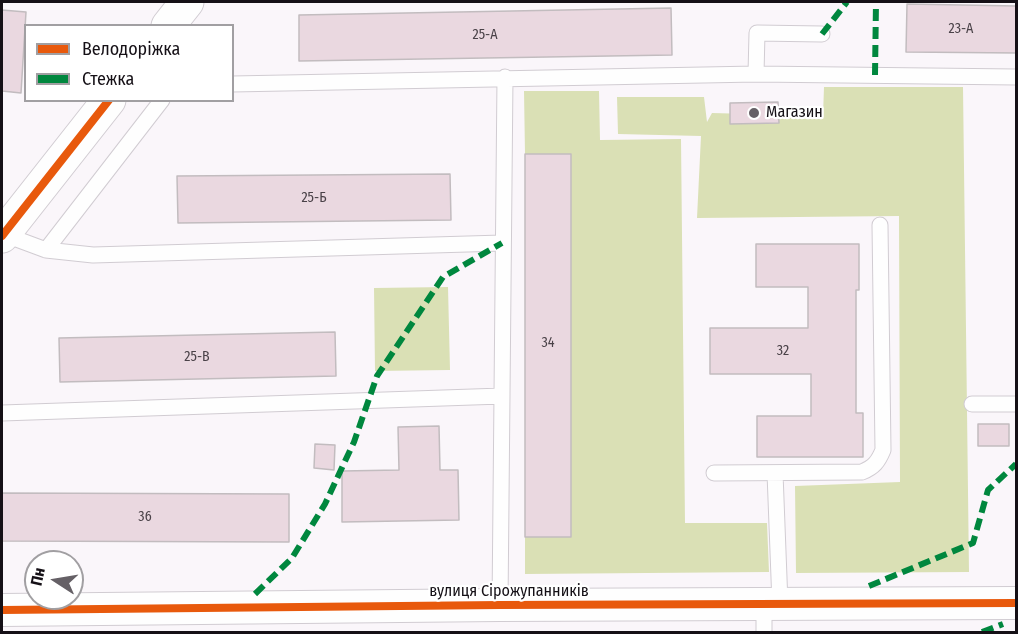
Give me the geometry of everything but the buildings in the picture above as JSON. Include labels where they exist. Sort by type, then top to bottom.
[{"type":"street","points":[[170,24],[187,2]]},
{"type":"street","points":[[2,235],[107,102]]},
{"type":"street","name":"вулиця Сірожупанників","points":[[2,610],[500,605],[769,614],[1017,603]]},
{"type":"lane","points":[[756,74],[757,33],[822,34]]},
{"type":"lane","points":[[234,84],[504,77],[756,74],[1017,77]]},
{"type":"lane","points":[[500,605],[504,77]]},
{"type":"lane","points":[[46,250],[160,102]]},
{"type":"lane","points":[[714,473],[862,472],[879,461],[883,450],[880,225]]},
{"type":"lane","points":[[2,235],[46,250],[93,255],[502,243]]},
{"type":"lane","points":[[2,413],[502,396]]},
{"type":"lane","points":[[972,404],[1017,404]]},
{"type":"lane","points":[[769,614],[776,473]]},
{"type":"green space","points":[[824,87],[963,87],[969,572],[796,573],[795,486],[900,482],[899,216],[697,218],[701,136],[618,134],[617,97],[704,97],[707,122],[712,113],[823,116]]},
{"type":"green space","points":[[524,91],[599,91],[600,140],[681,139],[685,523],[767,523],[769,572],[525,574],[525,537],[571,536],[571,155],[525,154]]},
{"type":"green space","points":[[448,287],[450,370],[375,371],[374,288]]},
{"type":"marked path","points":[[822,34],[847,2]]},
{"type":"marked path","points":[[875,75],[876,2]]},
{"type":"marked path","points":[[255,594],[292,558],[325,504],[354,442],[377,376],[443,277],[502,243]]},
{"type":"marked path","points":[[869,586],[973,543],[988,490],[1016,464]]},
{"type":"marked path","points":[[982,632],[1003,624]]},
{"type":"cycle path","points":[[2,236],[107,102]]},
{"type":"cycle path","points":[[2,610],[1016,603]]},
{"type":"place","name":"Магазин","points":[[754,113]]}]
